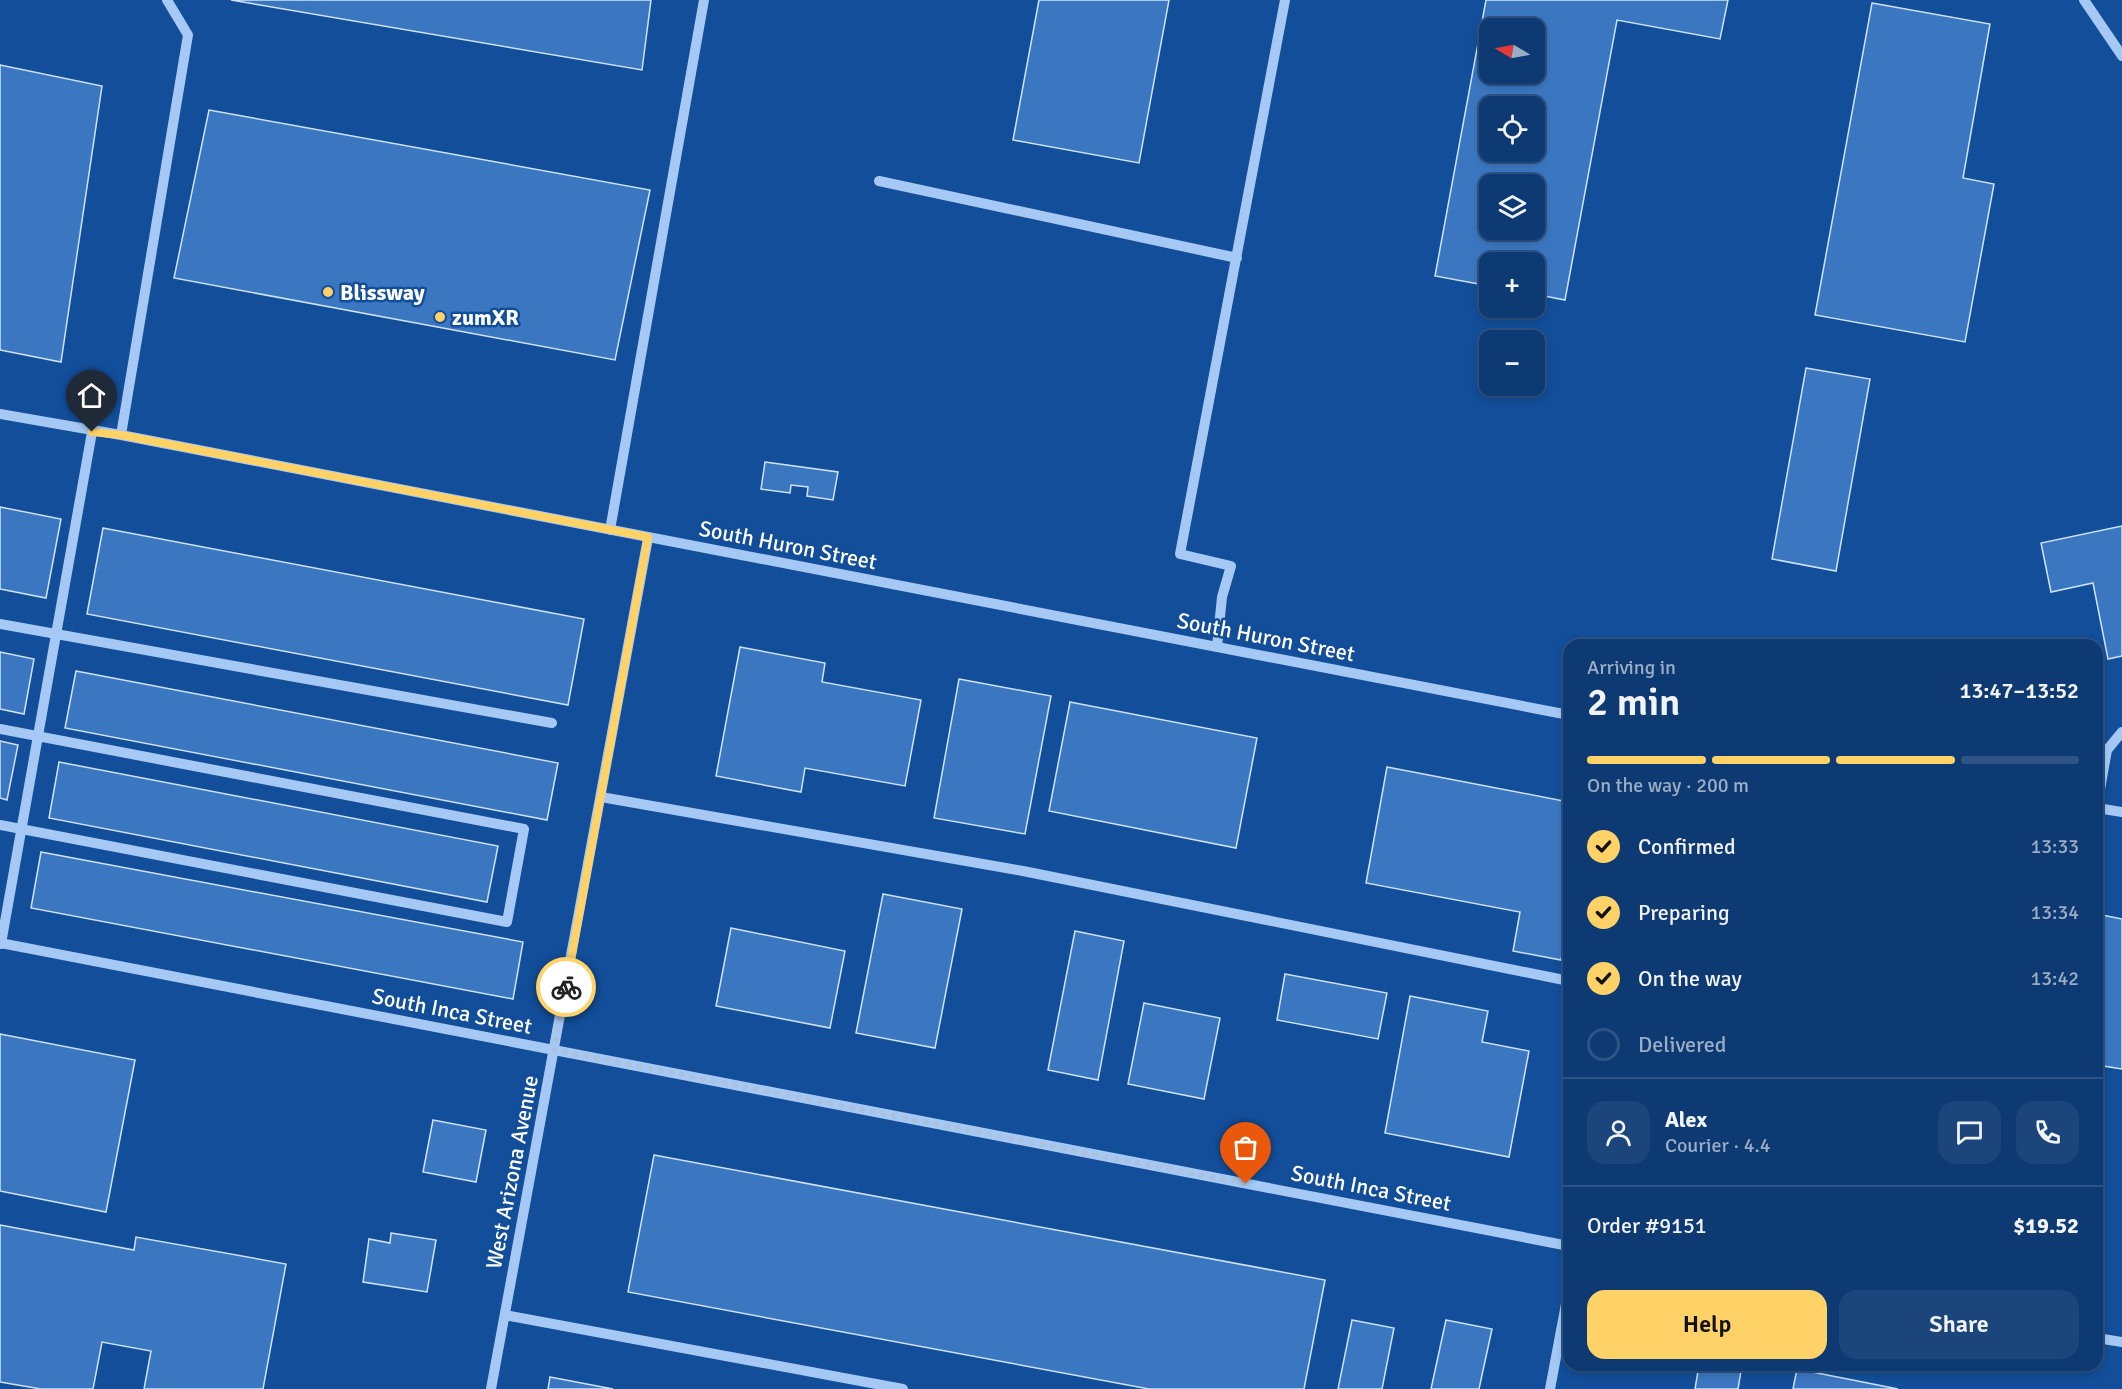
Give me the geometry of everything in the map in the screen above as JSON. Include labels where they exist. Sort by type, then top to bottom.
[{"type":"street","points":[[121,435],[188,35],[167,0]]},
{"type":"street","points":[[610,530],[704,0]]},
{"type":"street","points":[[1217,647],[1222,597],[1231,566],[1180,554],[1285,0]]},
{"type":"street","points":[[2084,0],[2122,56]]},
{"type":"street","points":[[879,181],[1237,258]]},
{"type":"street","name":"South Huron Street","points":[[0,414],[92,432],[121,435],[1563,714]]},
{"type":"street","points":[[1,944],[92,432]]},
{"type":"street","name":"West Arizona Avenue","points":[[491,1389],[648,537]]},
{"type":"street","points":[[0,624],[552,723]]},
{"type":"street","points":[[0,729],[524,829],[507,922],[0,825]]},
{"type":"street","points":[[2103,773],[2107,750],[2122,732]]},
{"type":"street","points":[[601,797],[1023,871],[1563,980]]},
{"type":"street","points":[[2103,808],[2122,812]]},
{"type":"street","name":"South Inca Street","points":[[1,944],[1563,1245]]},
{"type":"street","points":[[505,1315],[903,1389]]},
{"type":"street","points":[[1550,1389],[1563,1320]]},
{"type":"street","points":[[2103,1339],[2122,1342]]},
{"type":"building","points":[[231,0],[651,0],[642,70]]},
{"type":"building","points":[[1039,0],[1169,0],[1139,163],[1013,140]]},
{"type":"building","points":[[1486,0],[1728,0],[1720,39],[1617,20],[1565,300],[1545,296],[1545,252],[1479,252],[1479,284],[1435,276],[1479,38],[1479,84],[1545,84],[1545,18],[1483,18]]},
{"type":"building","points":[[1872,3],[1990,24],[1963,178],[1994,184],[1965,342],[1815,315]]},
{"type":"building","points":[[0,65],[102,86],[61,362],[0,350]]},
{"type":"building","points":[[209,110],[650,190],[615,360],[174,278]]},
{"type":"building","points":[[1806,368],[1870,379],[1836,571],[1772,559]]},
{"type":"building","points":[[765,462],[838,472],[833,500],[807,496],[808,487],[791,485],[790,493],[761,489]]},
{"type":"building","points":[[0,507],[61,519],[46,598],[0,589]]},
{"type":"building","points":[[2122,526],[2122,656],[2108,659],[2093,583],[2051,592],[2041,543]]},
{"type":"building","points":[[103,528],[584,619],[568,705],[87,614]]},
{"type":"building","points":[[740,647],[825,663],[822,682],[921,700],[905,786],[805,768],[801,792],[716,776]]},
{"type":"building","points":[[0,652],[34,659],[24,714],[0,709]]},
{"type":"building","points":[[76,671],[558,763],[547,820],[65,728]]},
{"type":"building","points":[[959,679],[1051,696],[1025,834],[934,818]]},
{"type":"building","points":[[1070,702],[1257,738],[1236,848],[1049,811]]},
{"type":"building","points":[[0,741],[18,745],[7,800],[0,798]]},
{"type":"building","points":[[59,762],[498,846],[487,902],[49,818]]},
{"type":"building","points":[[1387,767],[1563,801],[1563,950],[1561,960],[1513,951],[1520,912],[1366,883]]},
{"type":"building","points":[[41,852],[523,942],[513,999],[31,908]]},
{"type":"building","points":[[883,894],[962,909],[935,1048],[856,1033]]},
{"type":"building","points":[[2103,915],[2122,919],[2122,1069],[2103,1066]]},
{"type":"building","points":[[731,928],[845,951],[830,1028],[716,1006]]},
{"type":"building","points":[[1075,931],[1124,941],[1098,1080],[1048,1070]]},
{"type":"building","points":[[1285,974],[1387,993],[1378,1039],[1277,1020]]},
{"type":"building","points":[[1410,996],[1488,1011],[1482,1042],[1529,1051],[1509,1157],[1385,1133]]},
{"type":"building","points":[[1144,1003],[1220,1018],[1204,1099],[1128,1084]]},
{"type":"building","points":[[0,1034],[135,1060],[106,1212],[0,1191]]},
{"type":"building","points":[[433,1120],[486,1130],[476,1182],[423,1172]]},
{"type":"building","points":[[654,1155],[1325,1280],[1304,1389],[1149,1389],[628,1292]]},
{"type":"building","points":[[0,1225],[134,1250],[136,1237],[286,1264],[263,1389],[144,1389],[151,1351],[102,1342],[93,1389],[41,1389],[0,1382]]},
{"type":"building","points":[[391,1233],[436,1240],[427,1292],[363,1282],[369,1239],[390,1243]]},
{"type":"building","points":[[1352,1320],[1394,1328],[1382,1389],[1338,1389]]},
{"type":"building","points":[[1446,1320],[1492,1329],[1479,1389],[1431,1389]]},
{"type":"building","points":[[1698,1371],[1741,1371],[1738,1389],[1695,1389]]},
{"type":"building","points":[[1797,1371],[1807,1371],[1898,1389],[1793,1389]]},
{"type":"building","points":[[550,1377],[613,1389],[548,1389]]},
{"type":"way so far","points":[[566,987],[554,1050],[1246,1184]]},
{"type":"place","name":"Blissway","points":[[328,292]]},
{"type":"place","name":"zumXR","points":[[440,317]]},
{"type":"route","points":[[92,432],[121,435],[648,537],[566,987]]}]
